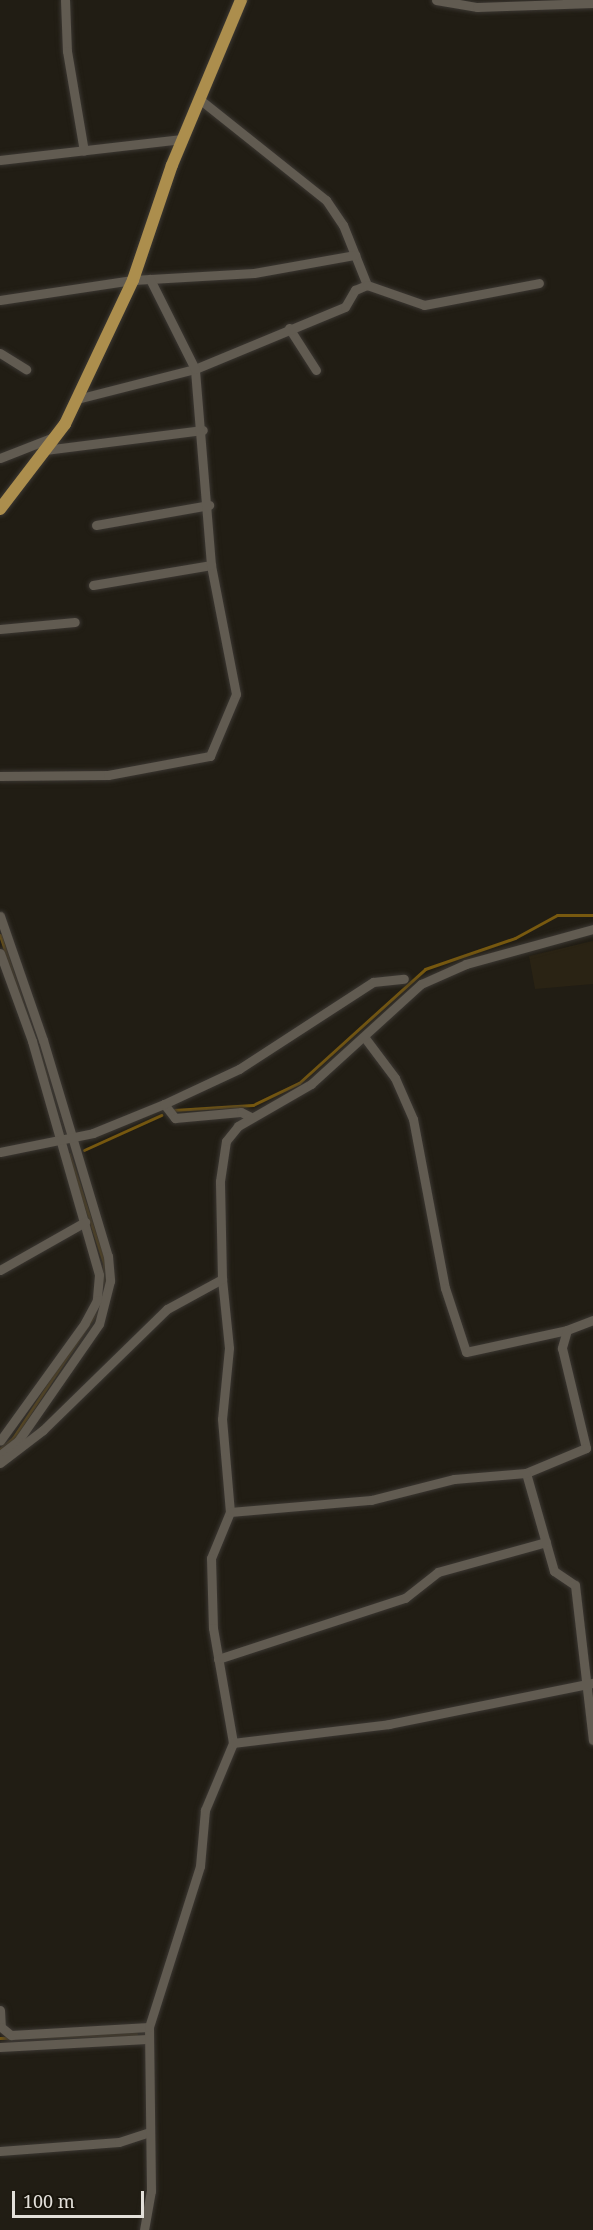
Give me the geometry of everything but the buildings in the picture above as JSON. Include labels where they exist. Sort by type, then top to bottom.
[{"type":"main road","points":[[0,509],[56,436],[77,399],[133,280],[182,139],[198,98],[211,81],[241,0]]},
{"type":"street","points":[[65,0],[67,51],[84,151]]},
{"type":"street","points":[[436,0],[477,7],[593,3]]},
{"type":"street","points":[[198,98],[326,200],[355,255],[367,285]]},
{"type":"street","points":[[0,160],[182,139]]},
{"type":"street","points":[[0,300],[133,280],[254,273],[355,255]]},
{"type":"street","points":[[0,776],[108,775],[210,756],[236,694],[211,565],[203,430],[195,369],[150,279]]},
{"type":"street","points":[[77,399],[195,369],[289,328],[345,307],[355,290],[367,285],[424,306],[538,283]]},
{"type":"street","points":[[289,328],[316,370]]},
{"type":"street","points":[[0,353],[26,369]]},
{"type":"street","points":[[45,450],[203,430]]},
{"type":"street","points":[[0,458],[56,436]]},
{"type":"street","points":[[96,525],[209,505]]},
{"type":"street","points":[[93,585],[211,565]]},
{"type":"street","points":[[0,629],[75,622]]},
{"type":"street","points":[[0,916],[108,1256],[106,1305],[18,1441],[0,1455]]},
{"type":"street","points":[[144,2230],[151,2191],[147,2133],[149,2027],[200,1866],[205,1810],[233,1743],[218,1659],[211,1558],[230,1512],[222,1419],[229,1348],[222,1279],[220,1181],[226,1141],[251,1117],[298,1093],[365,1038],[421,984],[466,964],[593,929]]},
{"type":"street","points":[[0,953],[98,1263],[97,1300],[0,1441]]},
{"type":"street","points":[[0,1152],[60,1142],[164,1104],[240,1069],[374,982],[404,979]]},
{"type":"street","points":[[365,1038],[395,1078],[412,1119],[445,1288],[466,1352],[567,1330],[593,1320]]},
{"type":"street","points":[[164,1104],[175,1118],[241,1112],[251,1117]]},
{"type":"street","points":[[0,1270],[85,1222]]},
{"type":"street","points":[[0,1463],[43,1430],[167,1309],[222,1279]]},
{"type":"street","points":[[230,1512],[371,1500],[454,1479],[526,1473],[586,1448],[562,1348],[567,1330]]},
{"type":"street","points":[[526,1473],[554,1571],[574,1585],[589,1684],[593,1740]]},
{"type":"street","points":[[218,1659],[405,1598],[438,1572],[546,1542]]},
{"type":"street","points":[[233,1743],[389,1724],[589,1684]]},
{"type":"street","points":[[0,2010],[2,2027],[11,2035],[149,2027]]},
{"type":"street","points":[[0,2047],[147,2039]]},
{"type":"street","points":[[0,2151],[119,2142],[147,2133]]},
{"type":"shaded area","points":[[593,941],[593,984],[535,989],[529,956]]},
{"type":"waterway","points":[[174,1110],[253,1105],[299,1083],[425,969],[515,938],[557,915],[593,915]]},
{"type":"waterway","points":[[0,935],[47,1078]]},
{"type":"waterway","points":[[84,1150],[161,1115]]},
{"type":"waterway","points":[[69,1154],[104,1263],[104,1287]]},
{"type":"waterway","points":[[0,1449],[13,1438],[99,1308]]},
{"type":"waterway","points":[[0,2038],[136,2034]]}]
